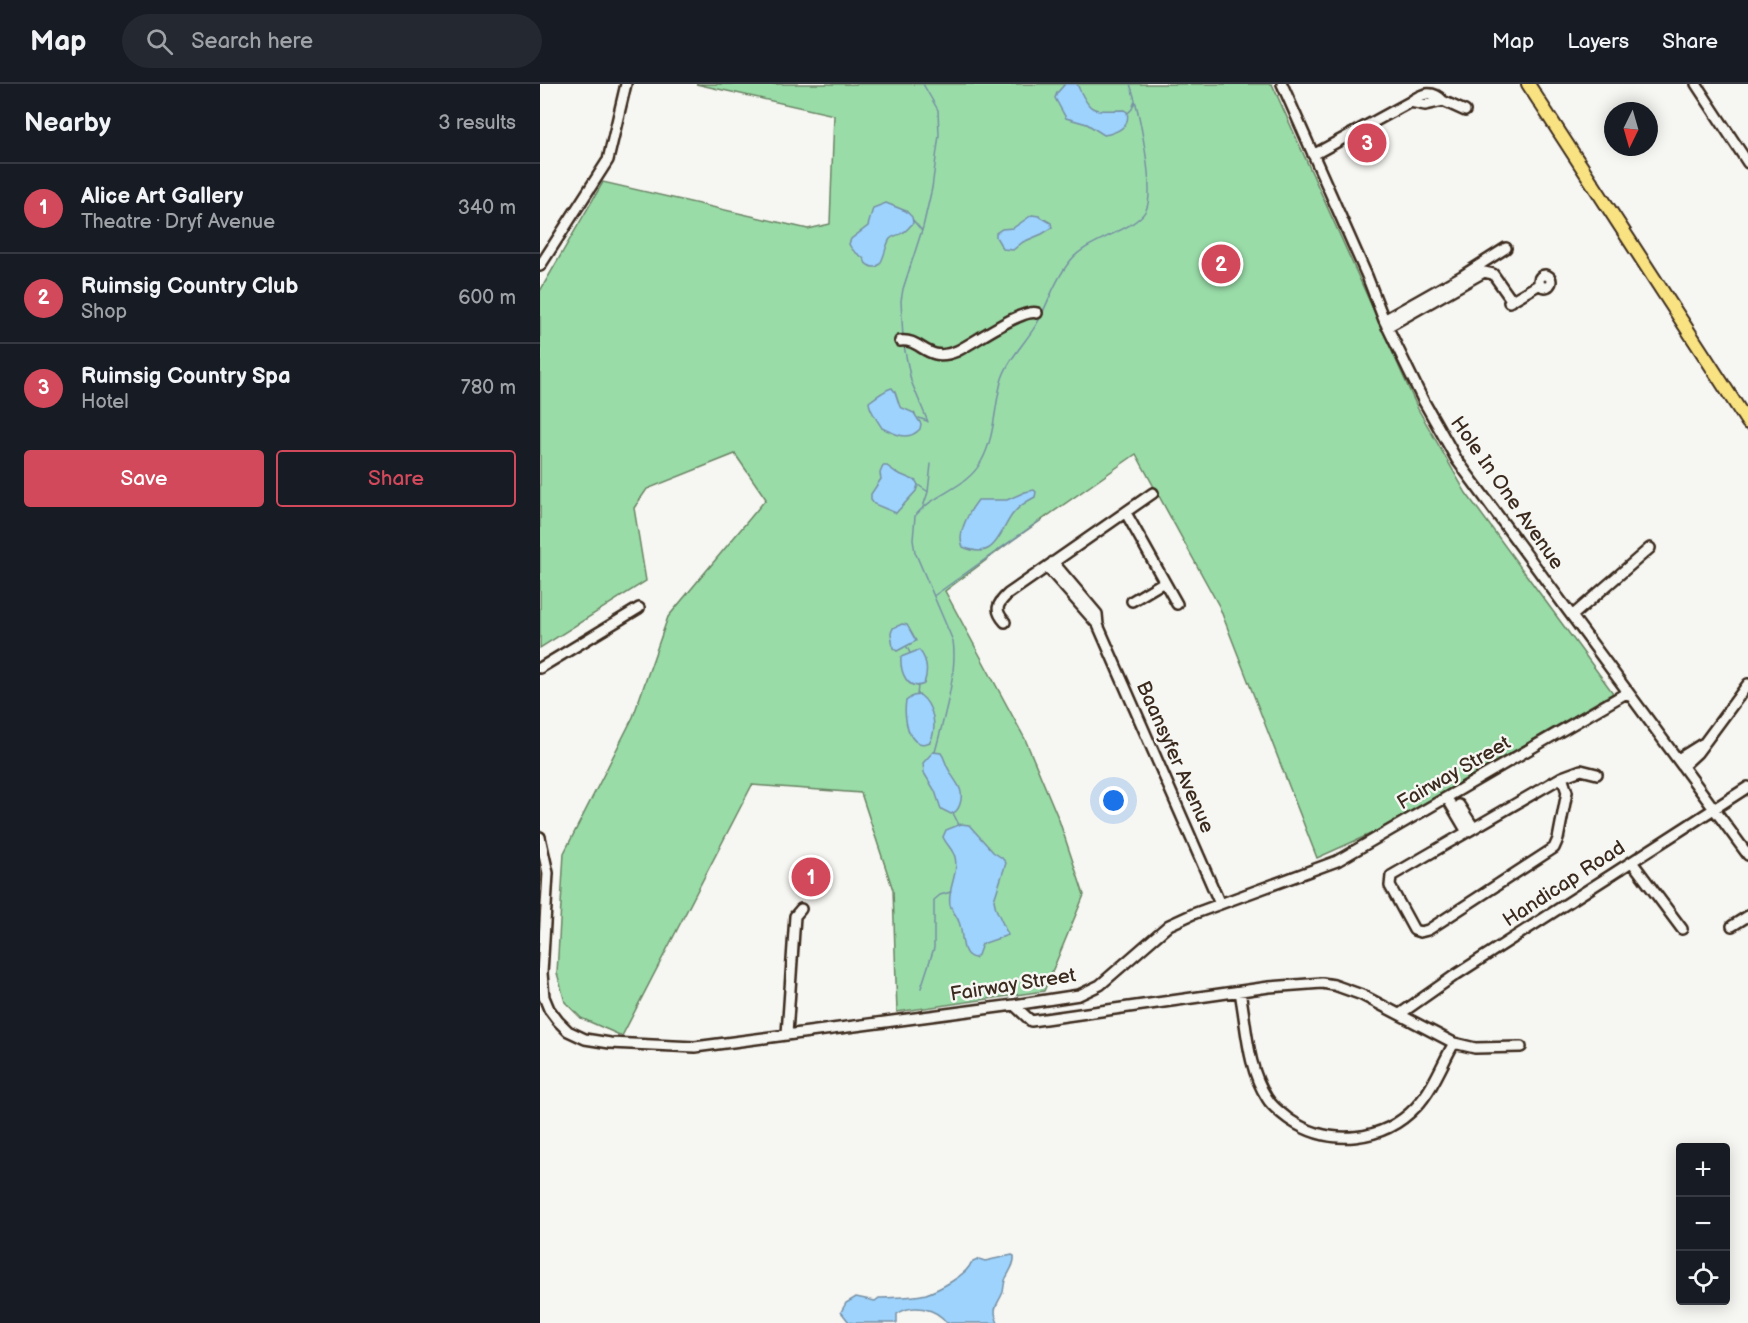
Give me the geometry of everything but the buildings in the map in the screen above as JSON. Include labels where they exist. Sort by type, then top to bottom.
[{"type":"main road","points":[[1528,84],[1748,423]]},
{"type":"street","points":[[540,266],[609,159],[626,84]]},
{"type":"street","name":"Hole In One Avenue","points":[[1282,84],[1386,323],[1457,460],[1748,855]]},
{"type":"street","points":[[1696,84],[1748,163]]},
{"type":"street","points":[[1312,154],[1410,102],[1425,105],[1443,100],[1466,111]]},
{"type":"street","points":[[1386,323],[1506,248]]},
{"type":"street","points":[[1386,323],[1484,272],[1493,274],[1512,301],[1540,284]]},
{"type":"street","points":[[904,340],[927,352],[937,355],[946,354],[1021,314],[1033,311],[1037,313]]},
{"type":"street","points":[[1005,622],[997,609],[1002,600],[1153,493]]},
{"type":"street","points":[[1126,513],[1177,604]]},
{"type":"street","points":[[1572,616],[1650,548]]},
{"type":"street","name":"Baansyfer Avenue","points":[[1050,565],[1097,614],[1098,625],[1220,904]]},
{"type":"street","points":[[1132,601],[1164,582]]},
{"type":"street","points":[[540,668],[639,608]]},
{"type":"street","points":[[1681,762],[1702,744],[1748,684]]},
{"type":"street","name":"Fairway Street","points":[[540,837],[548,873],[543,992],[552,1014],[576,1036],[593,1041],[695,1047],[909,1019],[1079,995],[1100,985],[1117,972],[1159,931],[1220,904],[1337,861],[1628,692]]},
{"type":"street","points":[[1562,777],[1567,792],[1558,839],[1554,848],[1428,930],[1417,931],[1390,886],[1390,878],[1394,874],[1562,777],[1581,770],[1597,774]]},
{"type":"street","name":"Handicap Road","points":[[1400,1014],[1454,976],[1748,787]]},
{"type":"street","points":[[1450,796],[1471,830]]},
{"type":"street","points":[[1632,862],[1682,929]]},
{"type":"street","points":[[787,1034],[795,916],[801,909]]},
{"type":"street","points":[[1732,926],[1748,916]]},
{"type":"street","points":[[1014,1005],[1029,1020],[1302,983],[1334,985],[1400,1014],[1454,1043],[1475,1048],[1521,1047]]},
{"type":"street","points":[[1240,992],[1253,1069],[1268,1100],[1279,1112],[1298,1125],[1324,1136],[1344,1138],[1370,1135],[1406,1116],[1426,1095],[1454,1043]]},
{"type":"street","points":[[1029,1003],[1040,1019]]},
{"type":"green space","points":[[696,84],[1272,84],[1418,409],[1466,493],[1613,693],[1377,831],[1317,858],[1219,606],[1136,454],[1013,540],[945,591],[1025,739],[1059,820],[1084,895],[1044,991],[897,1012],[893,890],[861,793],[752,785],[622,1036],[581,1018],[565,1002],[557,973],[564,853],[633,717],[668,617],[766,499],[735,454],[647,489],[634,508],[646,581],[540,648],[540,291],[603,182],[808,229],[830,224],[834,115]]},
{"type":"water","points":[[1065,84],[1077,84],[1086,101],[1094,109],[1124,110],[1127,112],[1127,122],[1118,131],[1104,135],[1087,124],[1066,118],[1055,98]]},
{"type":"water","points":[[886,203],[906,211],[912,217],[913,223],[905,231],[890,239],[880,263],[873,267],[866,264],[849,244],[851,239],[868,226],[873,208]]},
{"type":"water","points":[[1032,215],[1051,223],[1052,228],[1023,242],[1013,250],[1003,249],[996,233],[1002,229],[1013,228]]},
{"type":"water","points":[[892,388],[900,407],[914,413],[921,424],[920,429],[911,435],[901,436],[882,428],[870,408],[869,402]]},
{"type":"water","points":[[883,466],[916,481],[918,485],[916,491],[896,513],[874,504],[871,500],[871,494],[881,479],[880,473]]},
{"type":"water","points":[[1034,490],[1035,497],[1014,512],[994,544],[982,551],[963,547],[961,536],[963,529],[978,500],[1007,500]]},
{"type":"water","points":[[902,624],[907,625],[916,641],[897,651],[893,648],[891,633],[893,628]]},
{"type":"water","points":[[919,650],[926,662],[927,671],[924,684],[918,686],[909,683],[903,674],[901,657]]},
{"type":"water","points":[[920,695],[931,710],[934,723],[930,742],[923,744],[912,737],[905,715],[906,701],[913,696]]},
{"type":"water","points":[[933,752],[941,753],[960,790],[959,806],[951,814],[941,809],[935,791],[924,773],[923,763]]},
{"type":"water","points":[[961,824],[969,825],[1006,863],[994,900],[1008,935],[982,944],[975,958],[966,954],[959,922],[950,905],[956,863],[954,854],[943,837],[946,830]]},
{"type":"water","points":[[1014,1256],[1013,1264],[995,1310],[998,1323],[947,1323],[931,1311],[917,1308],[897,1314],[897,1323],[853,1323],[849,1322],[841,1312],[846,1303],[856,1297],[875,1301],[879,1298],[926,1294],[952,1282],[971,1263],[979,1259],[985,1261]]},
{"type":"waterway","points":[[903,338],[901,301],[903,289],[923,227],[932,188],[939,135],[938,110],[923,84]]},
{"type":"waterway","points":[[935,752],[952,682],[953,641],[915,552],[913,540],[915,516],[931,502],[967,479],[981,462],[992,433],[1004,374],[1012,358],[1039,320],[1057,282],[1071,260],[1088,246],[1132,223],[1146,210],[1149,200],[1147,167],[1141,128],[1130,84]]},
{"type":"waterway","points":[[1128,113],[1135,101]]},
{"type":"waterway","points":[[913,220],[922,231]]},
{"type":"waterway","points":[[904,346],[911,381],[928,422]]},
{"type":"waterway","points":[[919,418],[927,421]]},
{"type":"waterway","points":[[923,507],[928,492],[931,464]]},
{"type":"waterway","points":[[918,485],[927,491]]},
{"type":"waterway","points":[[935,595],[1039,521]]},
{"type":"waterway","points":[[907,647],[910,653]]},
{"type":"waterway","points":[[917,695],[918,686]]},
{"type":"waterway","points":[[953,813],[959,825]]},
{"type":"waterway","points":[[921,988],[934,948],[934,900],[940,895],[951,892]]},
{"type":"place","name":"Ruimsig Country Spa","points":[[1367,143]]},
{"type":"place","name":"Ruimsig Country Club","points":[[1221,264]]},
{"type":"place","name":"Alice Art Gallery","points":[[811,877]]}]
